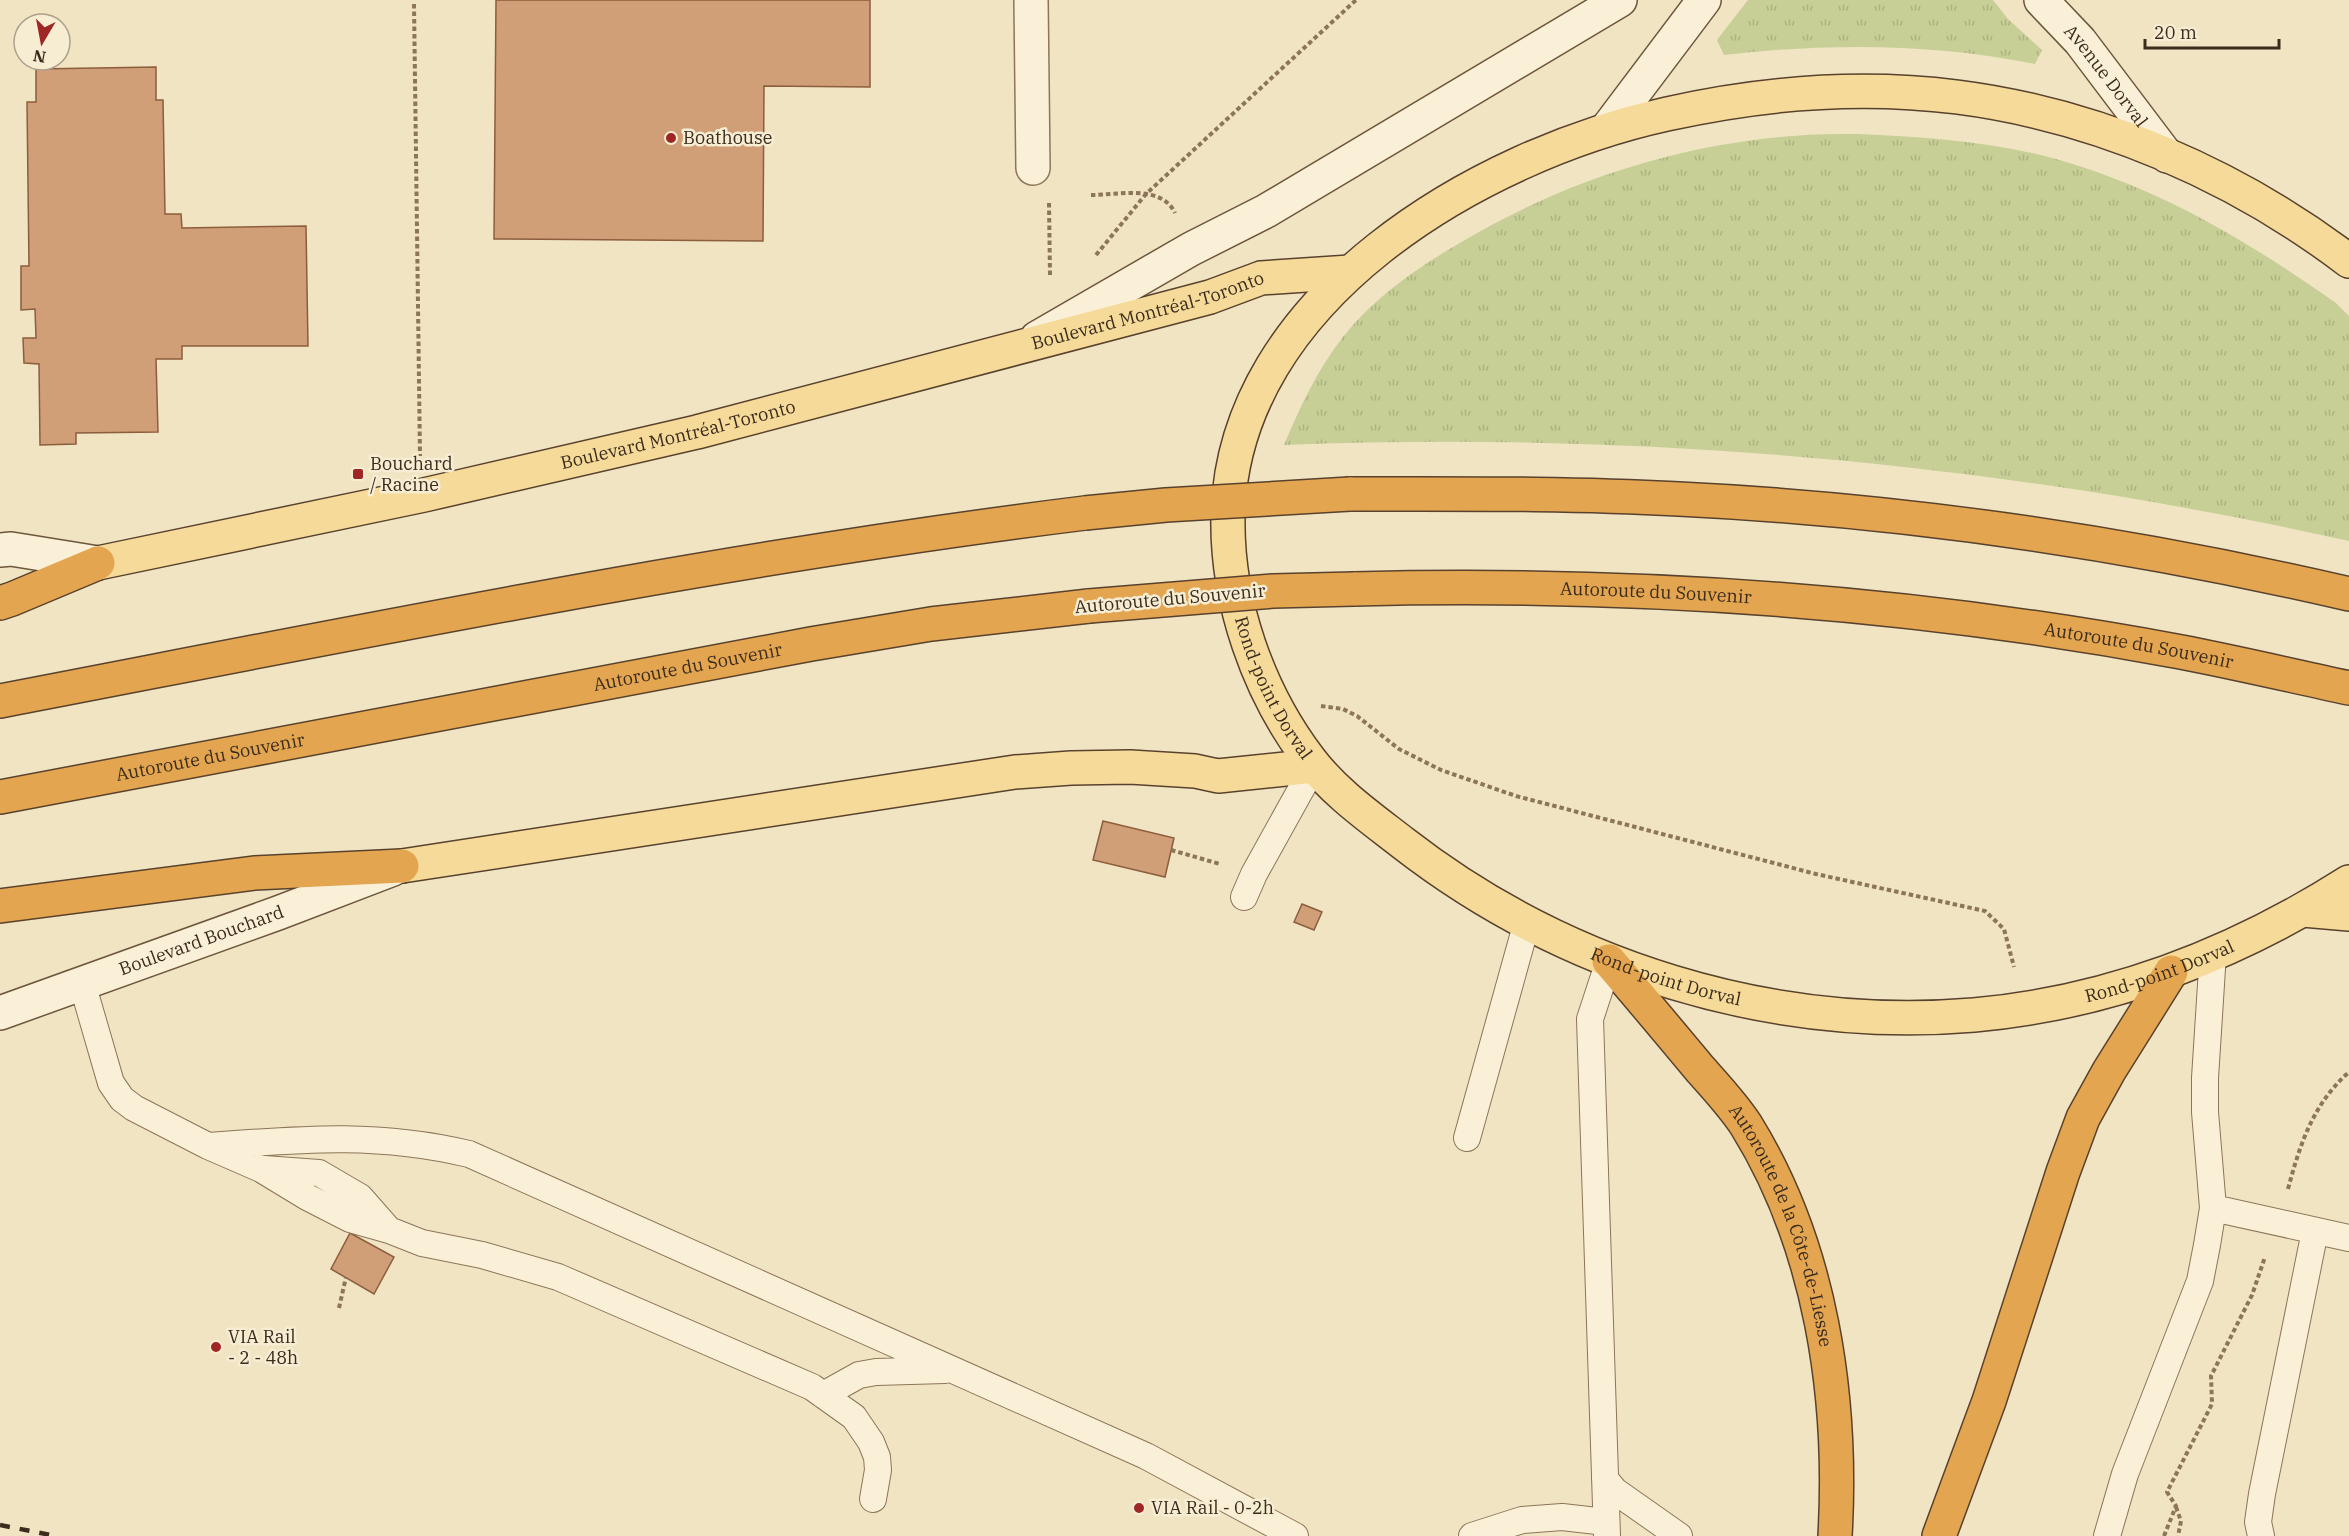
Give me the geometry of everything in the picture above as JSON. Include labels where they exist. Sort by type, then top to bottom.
[{"type":"highway","points":[[0,700],[780,556],[1085,513],[1166,505],[1350,494],[1656,498],[1861,513],[1970,525],[2082,543],[2281,579],[2349,594]]},
{"type":"highway","points":[[0,603],[98,563]]},
{"type":"highway","name":"Autoroute du Souvenir","points":[[0,797],[811,644],[931,624],[1089,606],[1273,591],[1464,586],[1765,598],[1886,609],[2060,633],[2170,650],[2349,688]]},
{"type":"highway","points":[[0,906],[254,873],[402,866]]},
{"type":"highway","name":"Autoroute de la Côte-de-Liesse","points":[[1609,961],[1739,1115],[1779,1184],[1807,1260],[1824,1344],[1832,1395],[1835,1438],[1835,1536]]},
{"type":"highway","points":[[1939,1536],[1989,1401],[2063,1172],[2083,1118],[2109,1071],[2171,972]]},
{"type":"main road","name":"Rond-point Dorval","points":[[2349,261],[2322,240],[2258,199],[2167,156],[2076,123],[2029,111],[1958,97],[1901,93],[1794,94],[1722,103],[1663,114],[1561,145],[1518,164],[1453,198],[1414,223],[1330,290],[1297,328],[1271,367],[1253,403],[1239,441],[1231,476],[1228,514],[1234,596],[1246,633],[1276,706],[1314,766],[1341,793],[1420,856],[1463,885],[1527,922],[1609,961],[1654,977],[1714,994],[1769,1006],[1854,1016],[1927,1017],[2005,1011],[2103,993],[2171,972],[2303,910],[2349,882]]},
{"type":"main road","name":"Boulevard Montréal-Toronto","points":[[98,563],[423,495],[698,432],[1210,297],[1261,278],[1350,272]]},
{"type":"main road","points":[[402,866],[1015,772],[1130,767],[1195,771],[1218,776],[1314,766]]},
{"type":"main road","points":[[2303,910],[2349,914]]},
{"type":"street","points":[[1031,0],[1033,168]]},
{"type":"street","points":[[1022,346],[1191,249],[1266,211],[1620,0]]},
{"type":"street","points":[[1606,130],[1704,0]]},
{"type":"street","name":"Avenue Dorval","points":[[2041,0],[2080,41],[2167,156]]},
{"type":"street","name":"Boulevard Montréal-Toronto","points":[[0,550],[11,549],[98,563]]},
{"type":"street","name":"Boulevard Bouchard","points":[[0,1013],[402,866]]},
{"type":"lane","points":[[1244,897],[1254,874],[1314,766]]},
{"type":"lane","points":[[1467,1138],[1527,922]]},
{"type":"lane","points":[[2107,1536],[2125,1474],[2200,1281],[2213,1208],[2205,1089],[2213,953]]},
{"type":"lane","points":[[1472,1536],[1522,1520],[1562,1517],[1606,1529],[1590,1019],[1609,961]]},
{"type":"lane","points":[[82,983],[111,1083],[122,1100],[155,1120],[261,1169],[319,1173],[360,1197],[389,1230],[422,1243],[521,1264],[558,1277],[812,1388],[854,1417],[871,1442],[877,1457],[878,1470],[873,1499]]},
{"type":"lane","points":[[208,1146],[318,1138],[378,1139],[435,1146],[469,1154],[1146,1456],[1295,1536]]},
{"type":"lane","points":[[2213,1208],[2349,1238]]},
{"type":"lane","points":[[2261,1536],[2258,1522],[2262,1494],[2315,1231]]},
{"type":"lane","points":[[822,1395],[859,1376],[876,1371],[954,1370]]},
{"type":"lane","points":[[1605,1479],[1615,1491],[1679,1536]]},
{"type":"path","points":[[1091,261],[1146,194],[1356,0]]},
{"type":"path","points":[[414,4],[420,464]]},
{"type":"path","points":[[1091,195],[1146,194],[1162,198],[1174,209],[1178,218]]},
{"type":"path","points":[[1049,202],[1050,276]]},
{"type":"path","name":"Rond-point Dorval","points":[[1320,706],[1343,709],[1357,716],[1399,749],[1441,770],[1516,796],[1816,874],[1985,911],[2004,929],[2014,968]]},
{"type":"path","points":[[1171,850],[1202,858]]},
{"type":"path","points":[[2288,1190],[2305,1132],[2319,1104],[2349,1072]]},
{"type":"path","points":[[2178,1536],[2181,1521],[2176,1506],[2167,1492],[2212,1404],[2211,1376],[2252,1295],[2266,1254]]},
{"type":"path","points":[[339,1308],[346,1277]]},
{"type":"path","points":[[2164,1536],[2176,1506]]},
{"type":"green space","points":[[1748,0],[1993,0],[2008,19],[2042,50],[2035,64],[1957,52],[1880,47],[1802,48],[1724,55],[1717,40]]},
{"type":"green space","points":[[1857,134],[1932,138],[1982,144],[2032,153],[2095,171],[2168,201],[2202,219],[2270,259],[2336,303],[2349,316],[2349,541],[2218,514],[2086,491],[1820,458],[1552,443],[1418,442],[1284,445],[1317,376],[1343,337],[1368,309],[1411,274],[1497,222],[1578,185],[1662,158],[1749,141],[1801,135]]},
{"type":"building","points":[[496,0],[870,0],[870,87],[764,86],[763,241],[494,239]]},
{"type":"building","points":[[156,67],[156,100],[163,100],[165,214],[181,214],[182,228],[306,226],[308,346],[182,346],[182,359],[156,359],[158,432],[76,433],[76,444],[40,445],[39,364],[24,363],[23,338],[36,338],[35,309],[21,310],[21,266],[29,266],[27,102],[36,102],[36,72],[72,72],[72,68]]},
{"type":"building","points":[[1103,821],[1174,838],[1165,877],[1093,860]]},
{"type":"building","points":[[1302,904],[1322,912],[1314,930],[1294,922]]},
{"type":"building","points":[[350,1233],[394,1257],[374,1294],[331,1269]]},
{"type":"railway","points":[[0,1525],[56,1536]]},
{"type":"place","name":"Boathouse","points":[[671,138]]},
{"type":"place","name":"Bouchard / Racine","points":[[358,474]]},
{"type":"place","name":"VIA Rail - 2 - 48h","points":[[216,1347]]},
{"type":"place","name":"VIA Rail - 0-2h","points":[[1139,1508]]}]
